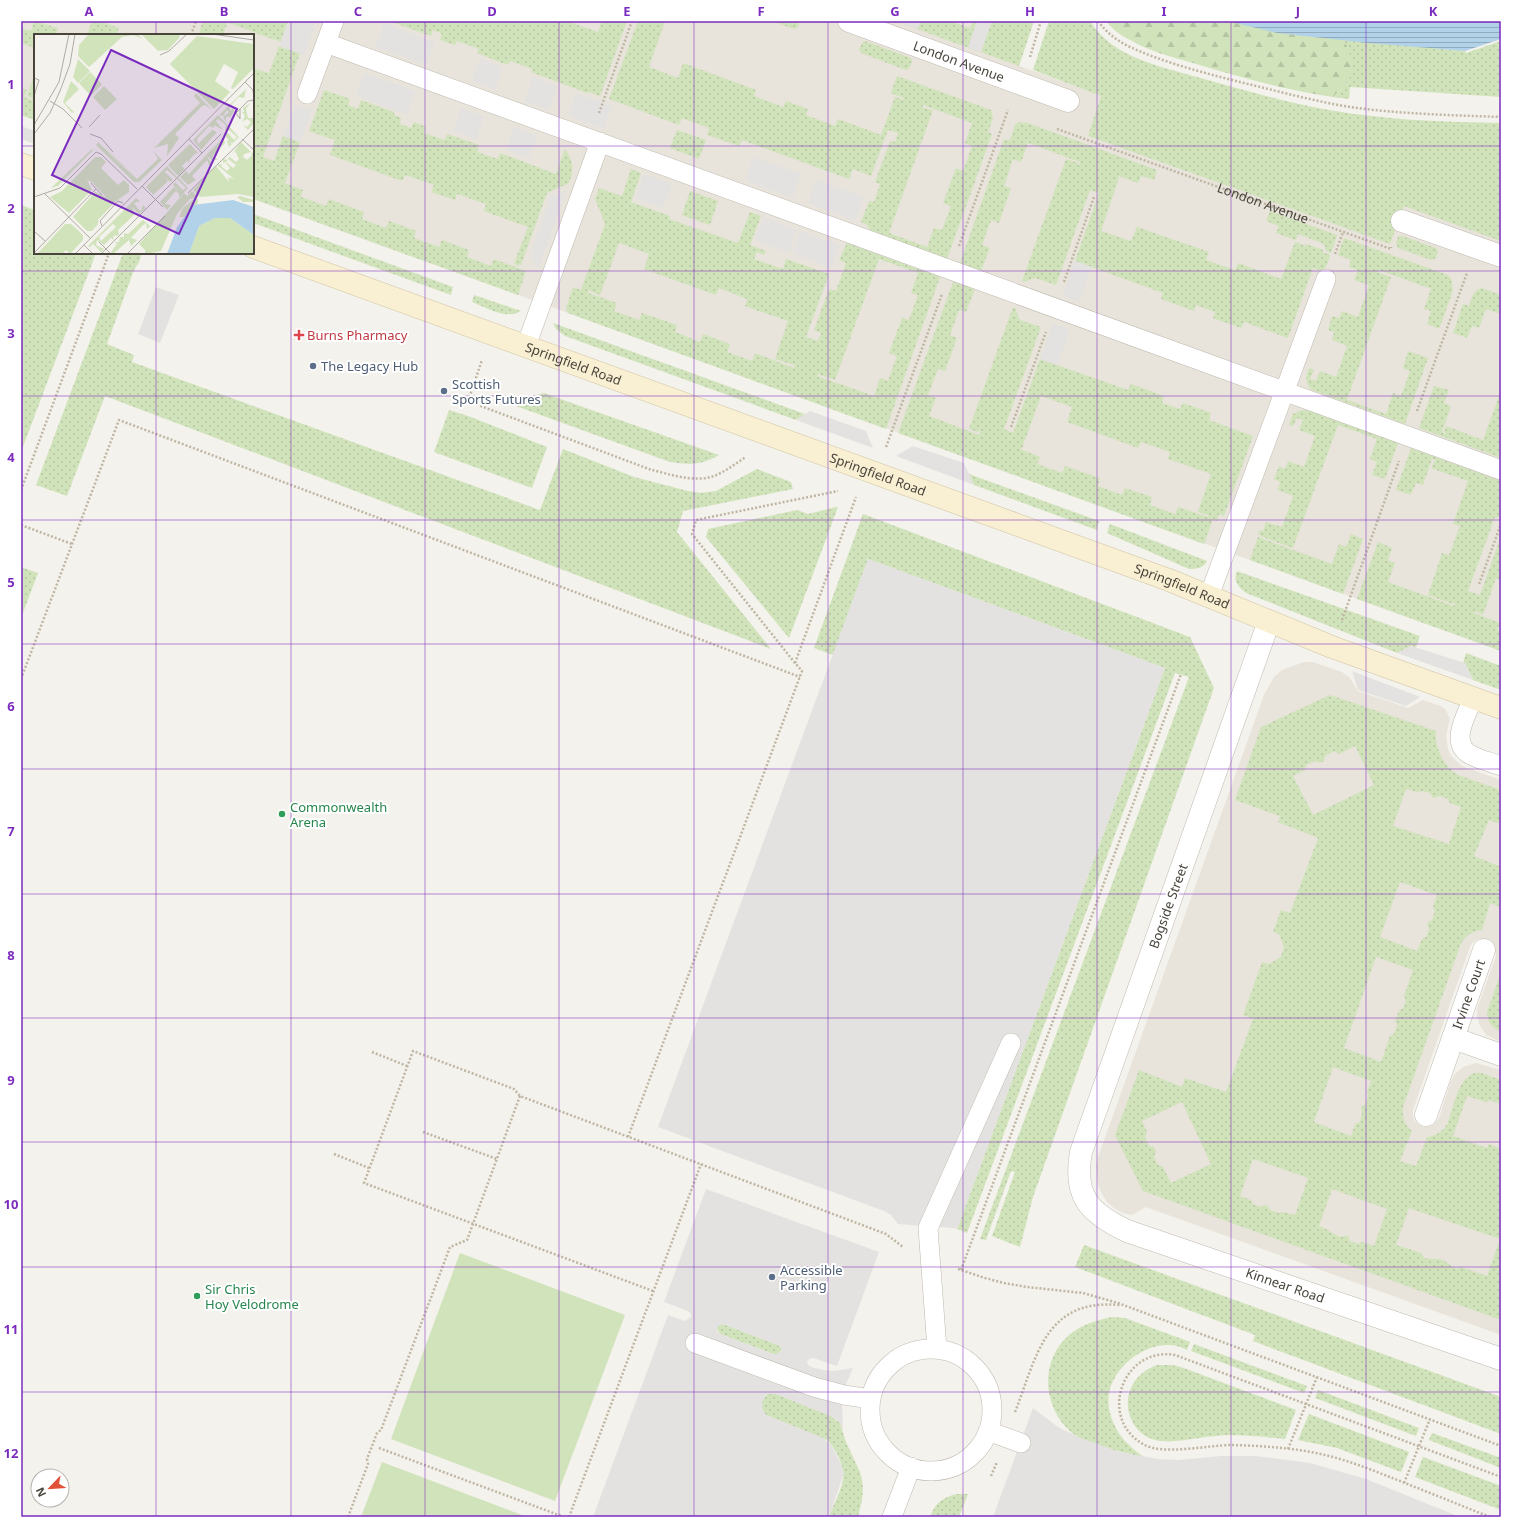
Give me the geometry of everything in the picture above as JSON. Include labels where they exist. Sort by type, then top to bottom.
[{"type":"street","name":"London Avenue","points":[[849,21],[1068,101]]},
{"type":"street","points":[[21,164],[34,169]]},
{"type":"street","points":[[1402,221],[1501,256]]},
{"type":"street","name":"Springfield Road","points":[[254,247],[777,438],[863,478],[1169,580],[1332,647],[1472,699],[1501,708]]},
{"type":"street","name":"Bogside Street","points":[[1083,1193],[1079,1178],[1081,1152],[1269,621]]},
{"type":"street","name":"Irvine Court","points":[[1426,1115],[1484,950]]},
{"type":"street","name":"Irvine Court","points":[[1453,1038],[1501,1055]]},
{"type":"street","name":"Kinnear Road","points":[[1083,1193],[1088,1204],[1097,1214],[1110,1223],[1128,1231],[1501,1359]]},
{"type":"lane","points":[[307,94],[334,21]]},
{"type":"lane","points":[[326,43],[1285,390],[1501,470]]},
{"type":"lane","points":[[526,346],[595,140]]},
{"type":"lane","points":[[1209,596],[1326,279]]},
{"type":"lane","points":[[1472,699],[1461,729],[1460,744],[1469,754],[1501,766]]},
{"type":"lane","points":[[938,1349],[928,1234],[930,1222],[1011,1043]]},
{"type":"lane","points":[[695,1344],[820,1388],[844,1395],[871,1400]]},
{"type":"lane","points":[[938,1349],[955,1354],[967,1360],[984,1379],[992,1402],[992,1414],[1005,1437],[979,1448],[961,1463],[950,1468],[926,1471],[911,1467],[893,1457],[883,1447],[876,1436],[870,1410],[871,1400],[876,1384],[883,1372],[892,1363],[916,1351],[938,1349]]},
{"type":"lane","points":[[892,1517],[911,1467]]},
{"type":"path","points":[[191,34],[196,21]]},
{"type":"path","points":[[595,140],[632,21]]},
{"type":"path","points":[[1029,59],[1041,21]]},
{"type":"path","points":[[1098,21],[1113,37],[1127,46],[1174,64],[1279,91],[1344,106],[1428,114],[1501,116]]},
{"type":"path","points":[[1008,111],[1015,114]]},
{"type":"path","name":"London Avenue","points":[[1052,128],[1391,249],[1402,221]]},
{"type":"path","points":[[21,490],[109,254]]},
{"type":"path","points":[[468,401],[478,371]]},
{"type":"path","points":[[454,396],[649,468],[689,478],[706,478],[713,476],[777,438]]},
{"type":"path","points":[[21,680],[119,420],[800,677]]},
{"type":"path","points":[[628,1137],[802,671],[692,534],[696,520],[863,478]]},
{"type":"path","points":[[795,663],[863,478]]},
{"type":"path","points":[[1479,584],[1501,524]]},
{"type":"path","points":[[21,525],[72,544]]},
{"type":"path","points":[[961,1270],[1181,674]]},
{"type":"path","points":[[653,1291],[364,1183],[413,1051],[514,1089],[520,1096],[886,1234],[904,1248],[961,1270],[1004,1283],[1026,1287],[1083,1293],[1124,1306],[1501,1446]]},
{"type":"path","points":[[372,1052],[407,1066]]},
{"type":"path","points":[[348,1517],[368,1464],[367,1459],[377,1432],[381,1430],[450,1247],[467,1240],[520,1096]]},
{"type":"path","points":[[423,1132],[497,1159]]},
{"type":"path","points":[[334,1154],[369,1168]]},
{"type":"path","points":[[569,1517],[701,1164]]},
{"type":"path","points":[[991,1476],[1038,1351],[1046,1336],[1057,1322],[1080,1308],[1101,1305],[1124,1306]]},
{"type":"path","points":[[1490,1517],[1346,1461],[1315,1453],[1288,1449],[1232,1445],[1169,1450],[1155,1449],[1143,1445],[1132,1435],[1123,1423],[1119,1412],[1121,1387],[1126,1377],[1136,1366],[1154,1357],[1170,1354],[1182,1357],[1306,1403],[1501,1477]]},
{"type":"path","points":[[1288,1449],[1317,1377]]},
{"type":"path","points":[[1404,1483],[1430,1420]]},
{"type":"path","points":[[379,1448],[564,1517]]},
{"type":"shaded area","points":[[21,21],[992,21],[981,52],[1501,240],[1501,651],[254,199],[254,34],[34,34],[34,120],[21,115]]},
{"type":"shaded area","points":[[288,21],[316,22],[304,55],[279,46]]},
{"type":"shaded area","points":[[895,21],[921,21],[918,29]]},
{"type":"shaded area","points":[[977,21],[992,21],[981,52],[968,47]]},
{"type":"shaded area","points":[[384,23],[435,42],[426,65],[375,47]]},
{"type":"shaded area","points":[[480,58],[503,67],[495,90],[472,81]]},
{"type":"shaded area","points":[[364,73],[416,91],[407,115],[356,96]]},
{"type":"shaded area","points":[[533,77],[557,86],[549,110],[524,101]]},
{"type":"shaded area","points":[[576,93],[612,106],[604,129],[568,116]]},
{"type":"shaded area","points":[[295,105],[312,111],[300,142],[283,136]]},
{"type":"shaded area","points":[[461,108],[484,116],[476,140],[453,131]]},
{"type":"shaded area","points":[[21,126],[34,131],[34,144],[21,139]]},
{"type":"shaded area","points":[[514,127],[537,135],[529,159],[506,150]]},
{"type":"shaded area","points":[[753,157],[801,174],[793,198],[745,181]]},
{"type":"shaded area","points":[[644,174],[672,184],[663,208],[635,198]]},
{"type":"shaded area","points":[[816,180],[864,197],[855,221],[808,203]]},
{"type":"shaded area","points":[[567,190],[538,270],[530,254],[550,197]]},
{"type":"shaded area","points":[[763,217],[797,230],[789,253],[754,240]]},
{"type":"shaded area","points":[[800,231],[840,245],[831,268],[792,253]]},
{"type":"shaded area","points":[[1075,261],[1092,267],[1079,302],[1062,296]]},
{"type":"shaded area","points":[[156,287],[179,295],[160,343],[138,334]]},
{"type":"shaded area","points":[[1053,323],[1070,329],[1057,365],[1040,359]]},
{"type":"shaded area","points":[[810,411],[866,431],[873,448],[796,420]]},
{"type":"shaded area","points":[[913,446],[964,463],[974,485],[896,456]]},
{"type":"shaded area","points":[[868,559],[1165,668],[957,1229],[898,1224],[891,1215],[884,1211],[658,1127]]},
{"type":"shaded area","points":[[1411,646],[1465,663],[1473,680],[1397,653]]},
{"type":"shaded area","points":[[1304,662],[1313,662],[1342,672],[1350,678],[1358,691],[1408,708],[1423,700],[1441,706],[1446,710],[1450,719],[1446,736],[1448,749],[1451,756],[1462,766],[1501,780],[1501,1042],[1486,1035],[1479,1024],[1477,1016],[1477,1009],[1496,956],[1494,945],[1489,941],[1479,939],[1472,943],[1470,947],[1413,1110],[1413,1116],[1419,1125],[1424,1127],[1434,1124],[1439,1118],[1454,1075],[1463,1067],[1476,1063],[1501,1070],[1501,1335],[1146,1207],[1132,1215],[1123,1213],[1107,1202],[1098,1185],[1096,1166],[1098,1157],[1264,695],[1274,677],[1282,670]]},
{"type":"shaded area","points":[[1352,671],[1420,697],[1406,706],[1358,690]]},
{"type":"shaded area","points":[[706,1189],[879,1252],[837,1366],[813,1358],[809,1359],[807,1362],[811,1367],[823,1370],[835,1371],[853,1368],[842,1400],[843,1430],[840,1423],[835,1418],[776,1394],[768,1394],[762,1402],[762,1409],[766,1415],[823,1438],[833,1448],[844,1473],[829,1517],[593,1517],[668,1315],[685,1321],[691,1317],[691,1314],[688,1311],[664,1302]],"holes":[[[723,1324],[781,1347],[781,1351],[777,1354],[773,1354],[720,1334],[717,1331],[717,1327]]]},
{"type":"shaded area","points":[[1033,1408],[1058,1427],[1078,1437],[1120,1452],[1158,1459],[1178,1460],[1221,1456],[1256,1456],[1310,1463],[1366,1479],[1460,1517],[993,1517]]},
{"type":"green space","points":[[34,21],[58,28],[55,34],[34,34],[34,48],[21,43],[21,28],[31,31]]},
{"type":"green space","points":[[92,21],[100,21],[119,28],[116,34],[87,34]]},
{"type":"green space","points":[[203,21],[228,21],[223,34],[198,34]]},
{"type":"green space","points":[[232,21],[288,21],[281,42],[229,23]]},
{"type":"green space","points":[[389,21],[546,21],[552,23],[553,21],[567,21],[598,32],[602,21],[627,21],[600,96],[587,93],[531,72],[532,69],[510,61],[508,65],[477,53],[479,49],[457,41],[455,45],[440,40],[442,34],[433,30],[431,36]]},
{"type":"green space","points":[[638,21],[665,21],[649,67],[678,78],[683,63],[756,90],[754,96],[783,107],[786,101],[808,109],[806,115],[835,126],[838,119],[881,135],[895,97],[902,99],[902,101],[904,98],[891,93],[897,76],[991,110],[993,118],[988,132],[992,134],[947,259],[872,232],[866,224],[861,222],[869,201],[874,202],[880,184],[875,182],[890,141],[895,142],[898,133],[888,130],[871,176],[853,169],[849,179],[742,140],[739,146],[707,135],[709,128],[682,118],[679,125],[609,99]],"holes":[[[923,105],[972,123],[965,143],[972,146],[963,171],[956,168],[943,203],[951,206],[942,230],[934,228],[927,247],[889,233],[933,110],[922,108]]]},
{"type":"green space","points":[[772,21],[799,21],[798,27],[794,29]]},
{"type":"green space","points":[[895,21],[950,21],[970,28],[973,21],[1034,21],[1019,66]]},
{"type":"green space","points":[[1049,21],[1090,21],[1099,33],[1111,43],[1124,52],[1152,64],[1246,91],[1296,103],[1329,110],[1393,118],[1501,123],[1501,241],[1404,206],[1390,244],[1088,136],[1101,96],[1033,70]]},
{"type":"green space","points":[[1106,21],[1311,21],[1345,42],[1351,57],[1352,71],[1349,80],[1333,97],[1297,91],[1245,78],[1153,51],[1123,36]]},
{"type":"green space","points":[[1342,40],[1465,51],[1466,53],[1501,41],[1501,97],[1350,87],[1349,99],[1333,97],[1349,80],[1345,43]]},
{"type":"green space","points":[[865,41],[911,58],[912,61],[910,67],[906,70],[861,53],[859,49]]},
{"type":"green space","points":[[279,46],[300,53],[263,157],[274,161],[283,136],[300,142],[285,183],[303,190],[301,197],[326,206],[329,199],[364,212],[362,219],[386,228],[389,221],[416,231],[414,238],[439,247],[442,240],[469,250],[467,257],[491,266],[494,259],[526,271],[518,295],[254,199],[254,72],[255,69],[269,73]]},
{"type":"green space","points":[[34,76],[34,99],[27,96]]},
{"type":"green space","points":[[21,88],[27,90],[24,97],[34,101],[34,120],[21,115]]},
{"type":"green space","points":[[324,90],[350,99],[348,105],[358,109],[361,100],[394,112],[394,115],[401,118],[400,124],[411,128],[414,122],[426,127],[424,133],[445,140],[447,134],[479,145],[477,152],[498,159],[500,153],[556,174],[565,149],[572,162],[572,173],[569,183],[547,193],[521,265],[519,264],[519,266],[514,264],[528,227],[484,211],[486,204],[457,194],[455,200],[431,192],[434,185],[405,175],[402,181],[330,155],[335,140],[309,131]]},
{"type":"green space","points":[[1019,122],[1028,123],[1157,170],[1154,180],[1141,176],[1138,183],[1118,176],[1119,178],[1101,231],[1131,241],[1137,227],[1209,252],[1206,260],[1235,270],[1238,263],[1281,279],[1295,242],[1304,245],[1305,247],[1306,244],[1323,250],[1323,253],[1329,254],[1330,256],[1324,272],[1313,268],[1288,338],[1244,322],[1241,328],[1213,318],[1215,312],[1196,305],[1194,311],[1161,299],[1163,293],[1075,261],[1099,193],[1090,190],[1056,285],[1035,278],[1024,282],[1022,281],[1066,159],[1078,163],[1078,165],[1080,162],[1028,143],[1021,162],[1013,159],[1004,186],[1011,188],[999,223],[991,220],[982,245],[990,248],[981,271],[960,263],[1004,139],[1010,140],[1015,125]]},
{"type":"green space","points":[[677,130],[706,140],[699,159],[670,148]]},
{"type":"green space","points":[[631,169],[641,173],[631,202],[670,216],[669,219],[738,243],[750,212],[761,216],[750,245],[766,251],[764,255],[757,252],[754,259],[783,269],[786,259],[829,274],[806,337],[818,341],[821,333],[814,330],[829,289],[836,291],[846,263],[839,260],[847,243],[940,277],[886,429],[568,313],[566,308],[573,287],[581,290],[605,224],[595,199],[599,188],[622,196]],"holes":[[[619,243],[649,254],[644,269],[716,295],[719,288],[747,299],[745,306],[788,321],[775,359],[794,365],[795,364],[794,368],[755,353],[752,361],[727,352],[730,344],[703,334],[700,342],[675,332],[677,325],[642,313],[639,320],[614,311],[617,303],[588,293],[590,290],[600,295]],[[879,259],[918,273],[911,293],[918,295],[909,320],[902,318],[889,353],[897,356],[888,381],[880,378],[874,396],[817,376],[819,373],[820,375],[835,380]]]},
{"type":"green space","points":[[690,191],[718,201],[710,225],[682,215]]},
{"type":"green space","points":[[21,205],[34,210],[34,254],[96,254],[21,452]]},
{"type":"green space","points":[[1270,211],[1337,235],[1331,253],[1325,250],[1325,246],[1322,243],[1298,234],[1296,240],[1276,233],[1279,226],[1266,221]]},
{"type":"green space","points":[[254,214],[453,287],[451,295],[254,223]]},
{"type":"green space","points":[[1402,236],[1436,248],[1438,251],[1436,258],[1431,260],[1398,248],[1396,243],[1398,237]]},
{"type":"green space","points":[[1344,238],[1448,275],[1452,280],[1453,291],[1439,329],[1427,324],[1431,311],[1424,309],[1431,289],[1379,270],[1378,273],[1391,277],[1347,400],[1386,414],[1393,393],[1401,396],[1410,371],[1403,368],[1408,351],[1428,358],[1405,424],[1312,390],[1307,382],[1309,368],[1314,370],[1310,379],[1316,381],[1320,371],[1336,377],[1347,346],[1332,340],[1334,332],[1328,330],[1332,316],[1339,318],[1342,311],[1358,317],[1369,285],[1354,280],[1358,270],[1349,267],[1351,260],[1338,255]]},
{"type":"green space","points":[[123,254],[142,254],[134,270],[107,344],[134,355],[132,362],[540,510],[563,449],[634,477],[688,491],[701,493],[716,491],[757,469],[791,482],[793,489],[683,511],[677,532],[771,649],[105,396],[67,496],[36,485]]},
{"type":"green space","points":[[953,282],[975,289],[966,312],[959,310],[950,335],[957,338],[945,371],[938,369],[928,395],[936,398],[929,416],[979,435],[981,431],[978,432],[969,429],[1013,307],[1015,308],[1020,320],[1041,327],[1004,429],[1013,433],[1040,359],[1128,390],[1131,384],[1164,396],[1162,403],[1180,409],[1183,403],[1211,413],[1209,420],[1253,436],[1224,516],[1219,514],[1217,521],[1213,519],[1204,544],[898,433]],"holes":[[[1041,396],[1072,407],[1067,422],[1138,448],[1141,442],[1170,452],[1168,459],[1211,474],[1198,512],[1207,515],[1209,514],[1208,517],[1178,507],[1175,514],[1150,505],[1152,497],[1125,488],[1122,495],[1098,486],[1100,478],[1065,466],[1062,473],[1037,464],[1040,457],[1020,449],[1022,448]]]},
{"type":"green space","points":[[1482,288],[1501,295],[1501,314],[1486,309],[1479,328],[1472,326],[1467,338],[1453,333],[1463,304],[1469,306],[1474,293]]},
{"type":"green space","points":[[474,295],[521,311],[503,314],[490,310],[472,302]]},
{"type":"green space","points":[[553,323],[805,414],[796,420],[565,336],[556,329]]},
{"type":"green space","points":[[1434,386],[1449,390],[1444,403],[1451,406],[1442,432],[1445,434],[1444,432],[1446,426],[1483,440],[1499,396],[1501,397],[1501,458],[1419,428]]},
{"type":"green space","points":[[544,393],[719,455],[712,459],[693,464],[667,461],[516,406],[518,400]]},
{"type":"green space","points":[[449,410],[471,417],[547,447],[532,488],[434,452]]},
{"type":"green space","points":[[1302,410],[1311,411],[1398,443],[1385,479],[1372,475],[1377,462],[1370,459],[1377,439],[1338,425],[1293,548],[1258,534],[1260,530],[1263,531],[1266,522],[1282,527],[1293,496],[1278,490],[1280,482],[1274,479],[1279,466],[1285,469],[1288,461],[1304,467],[1315,436],[1299,430],[1303,420],[1297,418],[1293,426],[1289,425],[1293,414]]},
{"type":"green space","points":[[1411,448],[1501,481],[1501,510],[1498,518],[1495,517],[1468,591],[1480,595],[1501,536],[1501,580],[1496,578],[1483,615],[1475,611],[1474,613],[1500,623],[1497,630],[1501,632],[1501,651],[1357,599],[1378,542],[1392,548],[1388,560],[1395,563],[1388,582],[1454,606],[1455,603],[1453,604],[1428,595],[1442,553],[1449,555],[1460,526],[1453,524],[1468,481],[1431,468],[1436,460],[1432,459],[1423,485],[1416,483],[1411,495],[1396,490]]},
{"type":"green space","points":[[969,474],[1099,521],[1097,530],[974,485]]},
{"type":"green space","points":[[838,507],[789,638],[706,537],[708,529],[797,510],[808,514]]},
{"type":"green space","points":[[863,514],[1190,637],[1214,688],[1033,1197],[1020,1247],[992,1236],[1015,1172],[1011,1171],[986,1240],[980,1239],[1189,677],[1175,673],[967,1233],[957,1229],[1165,668],[868,559],[833,655],[814,648]]},
{"type":"green space","points":[[1110,524],[1207,561],[1200,568],[1189,569],[1107,533]]},
{"type":"green space","points":[[1351,534],[1363,539],[1343,594],[1250,560],[1258,537],[1332,564],[1339,544],[1346,547]]},
{"type":"green space","points":[[21,567],[38,573],[21,618]]},
{"type":"green space","points":[[1237,571],[1420,636],[1416,647],[1411,646],[1397,653],[1246,593],[1237,584]]},
{"type":"green space","points":[[1466,653],[1501,666],[1501,690],[1473,680],[1465,663],[1463,663]]},
{"type":"green space","points":[[1330,695],[1436,731],[1437,744],[1441,756],[1453,771],[1458,775],[1501,790],[1501,824],[1489,820],[1474,856],[1501,867],[1501,907],[1490,903],[1482,930],[1469,935],[1464,939],[1460,946],[1403,1107],[1404,1120],[1412,1131],[1400,1161],[1416,1166],[1427,1137],[1439,1133],[1448,1123],[1458,1091],[1467,1077],[1480,1073],[1501,1080],[1501,1107],[1498,1103],[1490,1100],[1486,1102],[1467,1096],[1453,1136],[1487,1148],[1489,1144],[1501,1149],[1501,1320],[1143,1191],[1115,1135],[1139,1070],[1182,1087],[1185,1078],[1226,1092],[1253,1019],[1243,1015],[1262,962],[1269,964],[1281,957],[1284,947],[1279,934],[1273,932],[1281,910],[1290,913],[1318,838],[1278,822],[1280,816],[1235,800],[1261,727]],"holes":[[[1355,746],[1374,785],[1313,815],[1293,776],[1305,770],[1306,765],[1315,761],[1319,763],[1324,761],[1325,756],[1334,751],[1339,754]],[[1406,789],[1430,793],[1432,797],[1435,798],[1439,796],[1448,799],[1450,803],[1461,807],[1449,844],[1393,826]],[[1400,882],[1437,895],[1433,907],[1435,911],[1432,920],[1427,924],[1429,929],[1426,937],[1422,939],[1417,951],[1380,937]],[[1376,957],[1413,970],[1404,996],[1406,1000],[1403,1008],[1399,1011],[1395,1021],[1397,1025],[1394,1034],[1390,1036],[1381,1062],[1344,1048]],[[1333,1067],[1371,1081],[1367,1092],[1368,1096],[1366,1104],[1361,1107],[1362,1114],[1360,1122],[1355,1124],[1351,1136],[1314,1122]],[[1182,1102],[1211,1164],[1171,1183],[1163,1167],[1158,1165],[1154,1157],[1156,1152],[1154,1147],[1149,1146],[1145,1137],[1147,1132],[1142,1121]],[[1253,1159],[1308,1178],[1295,1215],[1283,1212],[1279,1213],[1270,1210],[1268,1206],[1265,1205],[1261,1207],[1253,1204],[1251,1200],[1240,1196]],[[1332,1189],[1387,1209],[1374,1246],[1362,1242],[1358,1244],[1350,1241],[1348,1236],[1341,1237],[1319,1226]],[[1409,1208],[1500,1239],[1487,1276],[1461,1267],[1457,1269],[1452,1267],[1444,1260],[1424,1258],[1421,1253],[1396,1245]]]},
{"type":"green space","points":[[1501,972],[1501,1032],[1495,1029],[1491,1024],[1488,1019],[1487,1012]]},
{"type":"green space","points":[[1084,1245],[1501,1397],[1501,1434],[1253,1341],[1255,1335],[1075,1267]]},
{"type":"green space","points":[[460,1253],[625,1315],[555,1501],[391,1439]]},
{"type":"green space","points":[[1112,1317],[1125,1318],[1190,1342],[1187,1350],[1174,1345],[1149,1348],[1131,1359],[1123,1366],[1112,1383],[1108,1399],[1114,1425],[1125,1441],[1138,1453],[1147,1458],[1097,1445],[1079,1438],[1062,1423],[1050,1399],[1048,1385],[1049,1372],[1052,1359],[1059,1347],[1068,1336],[1083,1326],[1095,1321]]},
{"type":"green space","points":[[721,1324],[778,1345],[781,1347],[781,1351],[777,1354],[773,1354],[720,1334],[717,1329]]},
{"type":"green space","points":[[1194,1344],[1307,1386],[1304,1393],[1191,1351]]},
{"type":"green space","points":[[1157,1365],[1172,1365],[1181,1367],[1296,1410],[1285,1439],[1227,1435],[1181,1441],[1162,1441],[1145,1436],[1138,1430],[1130,1417],[1128,1409],[1128,1396],[1138,1377],[1145,1371]]},
{"type":"green space","points":[[1318,1390],[1419,1428],[1416,1436],[1315,1398]]},
{"type":"green space","points":[[770,1393],[831,1416],[840,1423],[846,1442],[860,1472],[862,1480],[862,1500],[858,1517],[829,1517],[843,1482],[843,1473],[839,1458],[827,1440],[766,1415],[762,1409],[762,1403],[765,1397]]},
{"type":"green space","points":[[1309,1414],[1409,1452],[1401,1472],[1337,1448],[1298,1440]]},
{"type":"green space","points":[[1432,1433],[1501,1458],[1501,1468],[1429,1440]]},
{"type":"green space","points":[[1423,1457],[1501,1486],[1501,1510],[1415,1477]]},
{"type":"green space","points":[[382,1462],[527,1517],[361,1517]]},
{"type":"green space","points":[[957,1494],[968,1494],[959,1517],[930,1517],[934,1508],[940,1501]]},
{"type":"water","points":[[1227,21],[1501,21],[1501,39],[1465,51],[1368,43],[1277,33]]},
{"type":"place","name":"Burns Pharmacy","points":[[299,335]]},
{"type":"place","name":"The Legacy Hub","points":[[313,366]]},
{"type":"place","name":"Scottish Sports Futures","points":[[444,391]]},
{"type":"place","name":"Commonwealth Arena","points":[[282,814]]},
{"type":"place","name":"Accessible Parking","points":[[772,1277]]},
{"type":"place","name":"Sir Chris Hoy Velodrome","points":[[197,1296]]}]
